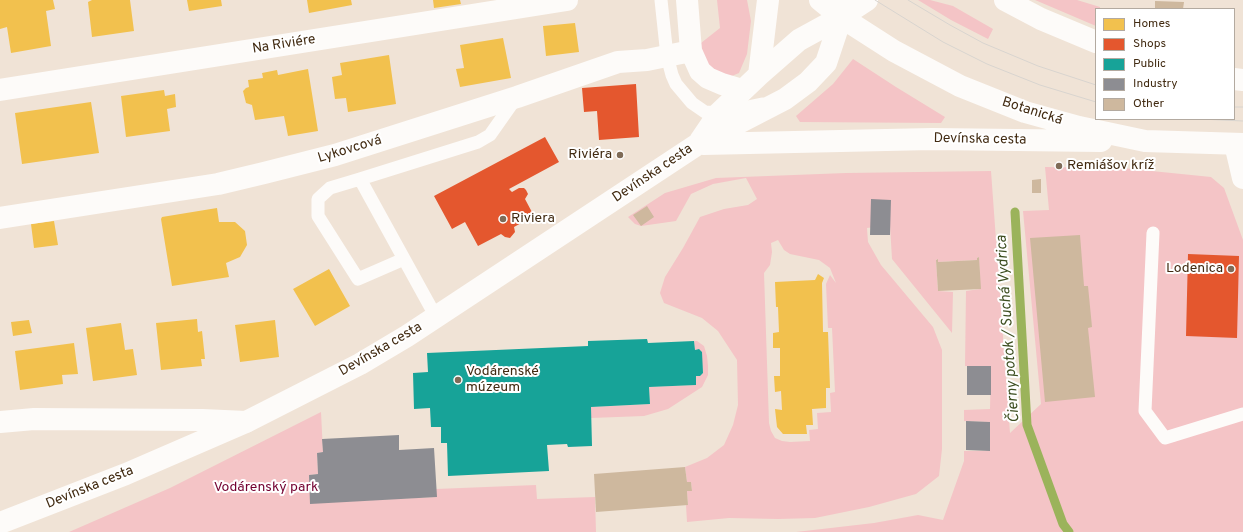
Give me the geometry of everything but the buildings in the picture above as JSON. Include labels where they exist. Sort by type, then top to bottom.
[{"type":"street","name":"Na Riviére","points":[[0,90],[567,0]]},
{"type":"street","points":[[687,0],[691,51],[700,71],[708,78],[742,90]]},
{"type":"street","points":[[759,75],[768,0]]},
{"type":"street","name":"Botanická","points":[[820,0],[844,9],[894,51],[960,86],[1024,112],[1079,127],[1145,141],[1239,144]]},
{"type":"street","points":[[698,144],[719,113],[742,90],[799,40],[844,9],[867,0]]},
{"type":"street","points":[[1005,0],[1041,19],[1095,42]]},
{"type":"street","points":[[698,144],[785,99],[808,82],[826,63],[844,9]]},
{"type":"street","name":"Lykovcová","points":[[0,218],[218,184],[264,174],[336,155],[517,97],[618,62],[647,60],[691,51]]},
{"type":"street","name":"Devínska cesta","points":[[0,523],[126,474],[246,422],[360,364],[436,317],[698,144],[932,139],[1145,141]]},
{"type":"street","points":[[1239,144],[1243,178]]},
{"type":"street","name":"Devínska cesta","points":[[0,422],[42,419],[202,420],[246,422]]},
{"type":"lane","points":[[661,0],[667,56],[676,84],[692,103],[705,112],[719,113],[785,99]]},
{"type":"lane","points":[[404,259],[358,279],[318,216],[318,199],[330,188],[478,142],[490,136],[517,97]]},
{"type":"lane","points":[[360,179],[436,317]]},
{"type":"lane","points":[[1152,233],[1145,410],[1165,438],[1243,414]]},
{"type":"green space","points":[[717,0],[747,0],[751,21],[747,54],[739,73],[727,78],[711,69],[703,56],[701,43],[720,28]]},
{"type":"green space","points":[[918,0],[930,0],[953,6],[993,29],[988,39],[951,20]]},
{"type":"green space","points":[[1035,0],[1077,0],[1100,7],[1095,8],[1095,26]]},
{"type":"green space","points":[[853,59],[945,117],[941,123],[800,122],[796,116],[833,84]]},
{"type":"green space","points":[[1045,167],[1122,168],[1211,177],[1224,188],[1243,240],[1243,532],[796,532],[874,523],[918,515],[943,520],[964,461],[964,451],[990,451],[990,422],[964,421],[964,410],[990,409],[991,366],[965,366],[966,291],[980,289],[979,257],[977,260],[938,262],[937,259],[936,260],[938,291],[953,292],[952,333],[892,259],[890,225],[867,228],[868,242],[881,265],[933,327],[942,350],[942,449],[939,476],[916,494],[869,507],[815,518],[729,518],[687,522],[687,491],[692,491],[691,482],[687,482],[685,467],[707,458],[724,445],[733,425],[738,405],[737,360],[718,331],[702,318],[664,303],[660,293],[665,277],[700,217],[724,209],[748,205],[757,199],[746,178],[713,184],[691,194],[676,221],[641,226],[635,224],[628,217],[665,193],[716,178],[846,173],[991,171],[1010,433],[1041,404],[1023,211],[1049,210]],"holes":[[[778,240],[784,250],[790,254],[819,260],[830,268],[836,283],[830,275],[826,284],[828,328],[832,328],[835,392],[830,393],[831,412],[817,413],[818,429],[809,430],[810,441],[790,442],[775,438],[769,423],[764,273],[770,265],[772,252],[771,243]]]},
{"type":"green space","points":[[694,341],[697,341],[704,346],[707,356],[708,375],[702,387],[668,409],[644,416],[591,418],[591,407],[650,404],[649,387],[696,385],[696,376],[700,376],[703,373],[699,349],[695,350]]},
{"type":"green space","name":"Vodárenský park","points":[[321,412],[323,452],[317,453],[318,474],[309,475],[311,503],[436,497],[436,489],[536,485],[537,499],[595,497],[596,532],[69,532],[170,488]]},
{"type":"waterway","name":"Čierny potok / Suchá Vydrica","points":[[1015,212],[1027,425],[1063,524],[1069,532]]},
{"type":"tram line","points":[[875,0],[943,42],[987,64],[1040,85],[1095,102]]},
{"type":"tram line","points":[[908,0],[983,43],[1038,66],[1095,85]]},
{"type":"tram line","points":[[1235,107],[1243,107]]},
{"type":"tram line","points":[[1222,120],[1243,121]]},
{"type":"place","name":"Riviéra","points":[[620,155]]},
{"type":"place","name":"Remiášov kríž","points":[[1059,166]]},
{"type":"place","name":"Riviera","points":[[503,219]]},
{"type":"place","name":"Lodenica","points":[[1231,269]]},
{"type":"place","name":"Vodárenské múzeum","points":[[458,380]]}]
